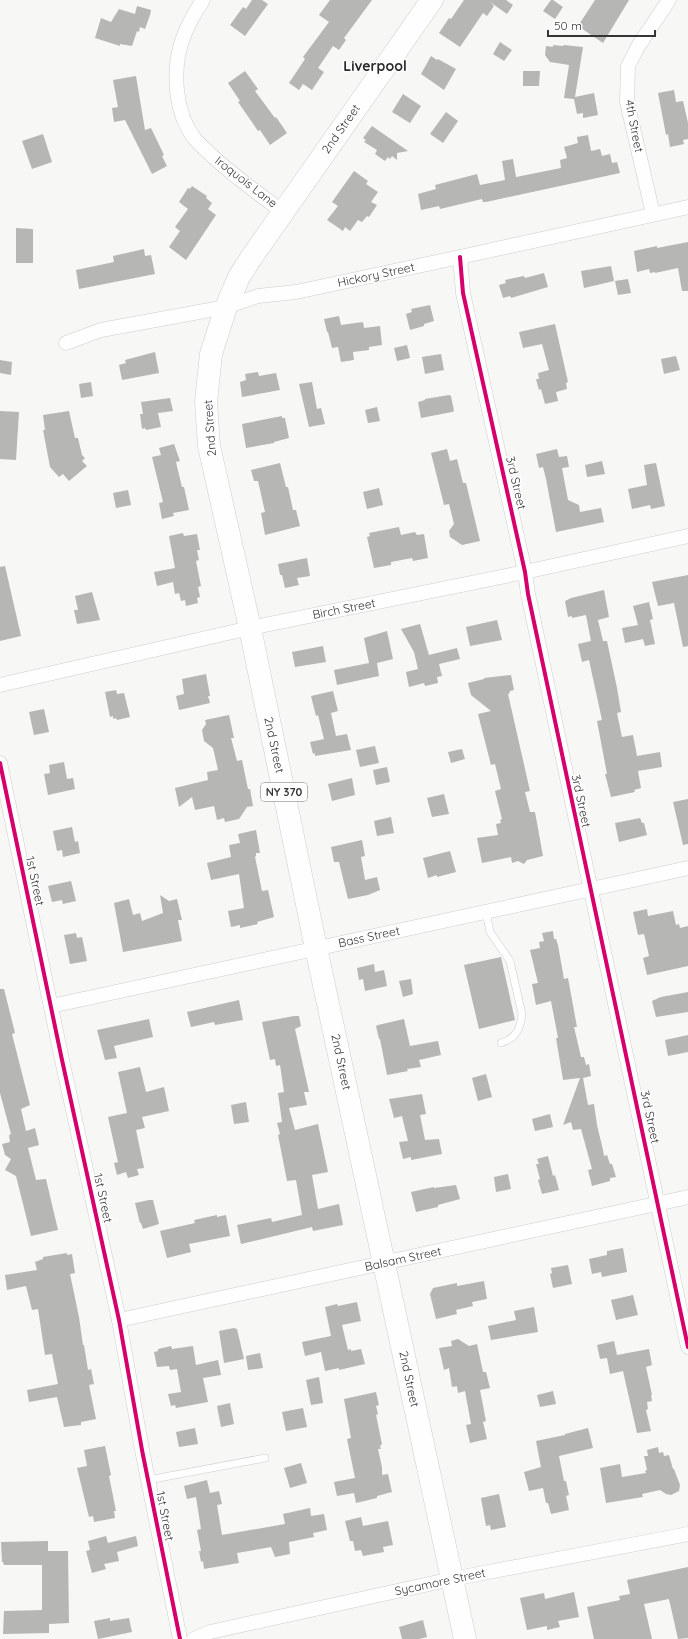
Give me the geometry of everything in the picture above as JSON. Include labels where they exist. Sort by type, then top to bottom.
[{"type":"main road","name":"2nd Street","points":[[432,0],[239,277],[226,307],[211,354],[206,402],[209,446],[250,628],[316,948],[465,1639]]},
{"type":"street","name":"Iroquois Lane","points":[[203,0],[195,12],[183,39],[176,71],[178,101],[183,119],[194,138],[225,169],[283,212]]},
{"type":"street","name":"4th Street","points":[[653,214],[627,102],[628,66],[638,45],[669,0]]},
{"type":"street","name":"Hickory Street","points":[[66,343],[100,330],[226,307],[258,296],[296,292],[688,207]]},
{"type":"street","name":"3rd Street","points":[[460,257],[463,293],[525,572],[528,594],[590,889],[688,1347]]},
{"type":"street","name":"Birch Street","points":[[1,687],[250,628],[525,572],[688,536]]},
{"type":"street","name":"1st Street","points":[[0,763],[118,1320],[180,1639]]},
{"type":"street","name":"Bass Street","points":[[51,1006],[688,868]]},
{"type":"street","name":"Balsam Street","points":[[118,1320],[688,1197]]},
{"type":"street","name":"Sycamore Street","points":[[194,1639],[210,1632],[452,1580],[688,1534]]},
{"type":"lane","points":[[486,912],[490,932],[510,961],[522,1014],[521,1022],[514,1036],[510,1040],[500,1043]]},
{"type":"lane","points":[[148,1480],[265,1458]]},
{"type":"building","points":[[252,0],[262,0],[268,4],[245,36],[230,25],[243,7],[246,9]]},
{"type":"building","points":[[330,0],[372,0],[344,38],[346,40],[339,50],[333,46],[318,68],[324,72],[312,90],[303,84],[299,90],[289,83],[305,59],[303,57],[329,22],[319,15]]},
{"type":"building","points":[[464,0],[506,0],[513,5],[507,14],[490,2],[494,6],[487,16],[483,13],[460,47],[439,33]]},
{"type":"building","points":[[551,0],[563,7],[555,19],[543,11]]},
{"type":"building","points":[[595,0],[629,0],[603,43],[578,26]]},
{"type":"building","points":[[137,6],[151,10],[145,29],[140,27],[139,32],[137,31],[132,46],[120,44],[120,46],[95,38],[101,18],[111,22],[119,9],[135,14]]},
{"type":"building","points":[[500,42],[512,50],[504,61],[493,54]]},
{"type":"building","points":[[553,45],[583,47],[575,97],[594,93],[598,115],[583,118],[583,113],[577,114],[574,99],[564,98],[569,65],[550,62],[545,55],[546,46],[553,47]]},
{"type":"building","points":[[431,56],[456,69],[444,90],[421,74]]},
{"type":"building","points":[[245,71],[258,89],[255,91],[287,133],[270,145],[260,130],[258,131],[238,102],[240,101],[228,83]]},
{"type":"building","points":[[523,71],[540,71],[539,86],[523,86]]},
{"type":"building","points":[[136,76],[145,130],[151,128],[164,155],[162,156],[167,166],[152,174],[125,120],[114,122],[112,108],[118,107],[113,80]]},
{"type":"building","points":[[674,90],[676,102],[683,101],[688,123],[688,139],[683,140],[684,144],[670,147],[668,134],[666,135],[658,93]]},
{"type":"building","points":[[403,94],[421,106],[410,123],[392,112]]},
{"type":"building","points":[[446,112],[458,121],[443,143],[430,134]]},
{"type":"building","points":[[372,126],[408,151],[397,153],[397,160],[392,156],[390,159],[388,157],[385,161],[375,154],[377,150],[364,142],[366,140],[363,138]]},
{"type":"building","points":[[43,134],[52,162],[32,169],[22,141]]},
{"type":"building","points":[[588,135],[591,151],[600,149],[602,156],[610,154],[612,163],[617,162],[620,173],[486,202],[483,202],[482,199],[440,209],[439,206],[421,210],[418,194],[436,189],[435,185],[477,174],[480,185],[505,180],[502,161],[513,159],[516,177],[561,168],[560,160],[567,158],[564,147],[578,143],[577,137]]},
{"type":"building","points":[[354,171],[368,181],[366,184],[378,192],[371,202],[377,205],[369,217],[367,216],[362,222],[358,220],[350,231],[345,227],[343,231],[327,220],[338,206],[332,202]]},
{"type":"building","points":[[192,186],[207,196],[206,198],[212,203],[208,209],[216,215],[186,260],[169,247],[180,231],[175,227],[188,209],[179,202],[188,188],[190,189]]},
{"type":"building","points":[[16,228],[33,229],[33,263],[16,263]]},
{"type":"building","points":[[688,242],[688,291],[682,291],[678,268],[655,273],[650,273],[649,269],[637,272],[634,251]]},
{"type":"building","points":[[144,249],[145,256],[151,255],[155,274],[79,289],[76,270],[114,262],[113,256]]},
{"type":"building","points":[[611,266],[614,281],[584,288],[581,271]]},
{"type":"building","points":[[544,273],[548,287],[511,298],[510,296],[503,298],[499,285],[506,283],[505,280],[524,276],[525,278]]},
{"type":"building","points":[[628,279],[631,293],[618,295],[615,281]]},
{"type":"building","points":[[430,305],[434,321],[410,330],[406,314],[412,312],[411,309]]},
{"type":"building","points":[[339,316],[341,325],[363,322],[364,328],[380,326],[382,345],[369,347],[369,350],[353,352],[354,360],[341,362],[338,347],[332,348],[324,319]]},
{"type":"building","points":[[555,324],[568,382],[566,383],[567,389],[556,392],[558,401],[545,404],[541,389],[539,390],[536,379],[539,379],[538,373],[549,370],[542,344],[523,348],[519,332]]},
{"type":"building","points":[[407,345],[410,358],[397,361],[394,348]]},
{"type":"building","points":[[155,352],[159,373],[122,380],[119,365],[126,363],[125,360]]},
{"type":"building","points":[[441,354],[444,370],[425,374],[422,357]]},
{"type":"building","points":[[676,356],[680,370],[664,374],[661,359]]},
{"type":"building","points":[[0,360],[12,362],[11,375],[0,373]]},
{"type":"building","points":[[258,372],[259,376],[276,373],[280,390],[242,397],[240,382],[246,380],[245,374]]},
{"type":"building","points":[[91,382],[93,396],[81,398],[79,384]]},
{"type":"building","points":[[312,382],[317,409],[321,408],[325,424],[309,427],[299,384]]},
{"type":"building","points":[[449,395],[451,396],[454,411],[421,418],[418,402],[425,399]]},
{"type":"building","points":[[170,398],[173,411],[158,413],[161,427],[146,430],[145,428],[142,429],[140,414],[143,414],[141,402]]},
{"type":"building","points":[[377,407],[380,421],[368,423],[365,410]]},
{"type":"building","points":[[0,411],[19,412],[16,460],[0,459]]},
{"type":"building","points":[[69,411],[75,438],[78,438],[82,455],[85,458],[82,461],[87,466],[69,481],[63,474],[59,477],[50,467],[43,430],[45,430],[43,415]]},
{"type":"building","points":[[282,416],[282,418],[285,418],[289,438],[274,443],[246,448],[242,424]]},
{"type":"building","points":[[174,444],[180,461],[176,462],[189,510],[173,513],[174,516],[162,519],[159,503],[163,502],[152,457],[161,455],[159,448]]},
{"type":"building","points":[[447,449],[450,461],[457,459],[463,483],[466,483],[480,541],[462,545],[450,537],[449,531],[454,524],[449,504],[444,505],[431,453]]},
{"type":"building","points":[[557,449],[559,457],[567,456],[569,467],[562,468],[568,500],[579,505],[580,512],[601,508],[604,522],[556,532],[543,467],[539,468],[536,454]]},
{"type":"building","points":[[602,461],[605,474],[587,477],[585,465]]},
{"type":"building","points":[[280,463],[286,487],[288,487],[293,510],[296,510],[300,526],[265,535],[261,513],[265,512],[258,481],[254,481],[251,470]]},
{"type":"building","points":[[656,463],[665,506],[651,509],[650,505],[632,509],[628,489],[647,485],[644,465]]},
{"type":"building","points":[[379,488],[383,505],[367,509],[363,492]]},
{"type":"building","points":[[128,490],[131,505],[116,508],[113,493]]},
{"type":"building","points":[[399,527],[401,535],[415,532],[417,535],[424,534],[428,558],[413,561],[412,558],[391,562],[391,565],[374,568],[367,537],[370,536],[369,533]]},
{"type":"building","points":[[183,533],[184,536],[197,534],[200,550],[197,550],[199,560],[196,561],[201,586],[198,587],[200,597],[197,598],[198,603],[186,606],[185,600],[181,601],[179,593],[175,594],[173,582],[157,586],[154,572],[175,568],[169,536]]},
{"type":"building","points":[[307,558],[310,576],[297,578],[299,585],[285,588],[278,564]]},
{"type":"building","points":[[5,566],[21,636],[0,641],[0,567]]},
{"type":"building","points":[[688,575],[688,646],[683,647],[674,603],[658,606],[652,582]]},
{"type":"building","points":[[604,590],[609,617],[598,620],[603,641],[607,641],[617,688],[621,712],[617,713],[622,737],[633,735],[637,756],[660,752],[662,767],[638,771],[641,788],[634,790],[635,792],[611,797],[605,774],[607,774],[597,721],[602,720],[589,660],[582,662],[578,644],[591,641],[586,615],[572,618],[572,616],[568,617],[565,601],[571,598]]},
{"type":"building","points":[[92,592],[100,620],[77,624],[74,610],[78,610],[75,596]]},
{"type":"building","points":[[649,602],[653,619],[650,620],[655,644],[645,646],[643,639],[625,643],[622,628],[638,625],[633,606]]},
{"type":"building","points":[[497,620],[502,640],[470,646],[466,627]]},
{"type":"building","points":[[420,624],[429,655],[457,648],[460,659],[439,664],[442,676],[437,677],[438,683],[425,686],[424,683],[409,687],[406,672],[418,669],[414,652],[401,629]]},
{"type":"building","points":[[387,631],[393,659],[377,663],[379,676],[337,685],[334,670],[369,663],[364,638]]},
{"type":"building","points":[[323,646],[326,662],[295,667],[292,652]]},
{"type":"building","points":[[206,674],[210,703],[179,710],[176,696],[184,694],[182,679]]},
{"type":"building","points":[[511,675],[514,690],[510,691],[508,694],[530,791],[525,792],[530,812],[535,812],[543,856],[527,860],[524,864],[518,861],[512,863],[511,857],[482,863],[477,838],[498,835],[496,824],[501,823],[500,820],[502,819],[495,791],[501,789],[495,764],[491,765],[478,714],[491,711],[471,695],[468,683],[484,678]]},
{"type":"building","points":[[116,690],[117,694],[124,693],[130,717],[117,720],[116,718],[113,719],[113,716],[110,717],[105,692]]},
{"type":"building","points":[[333,691],[338,711],[331,713],[336,736],[347,734],[351,750],[315,756],[315,753],[313,754],[310,742],[324,739],[318,715],[316,716],[311,696]]},
{"type":"building","points":[[44,709],[49,732],[34,735],[29,712]]},
{"type":"building","points":[[229,715],[234,738],[231,738],[237,761],[242,760],[253,806],[247,807],[239,819],[225,822],[224,818],[217,820],[214,806],[195,810],[192,797],[179,807],[175,788],[208,780],[207,772],[218,770],[213,748],[204,741],[202,730],[206,724],[205,720]]},
{"type":"building","points":[[375,746],[379,763],[360,767],[356,750]]},
{"type":"building","points":[[462,749],[465,759],[451,763],[448,752]]},
{"type":"building","points":[[64,762],[67,779],[73,778],[75,789],[48,795],[44,774],[50,773],[49,765]]},
{"type":"building","points":[[387,767],[390,782],[376,785],[373,770]]},
{"type":"building","points":[[352,778],[355,795],[332,801],[328,784]]},
{"type":"building","points":[[444,794],[449,814],[432,817],[427,798]]},
{"type":"building","points":[[688,799],[688,844],[683,845],[673,802]]},
{"type":"building","points":[[391,817],[394,833],[377,836],[374,821]]},
{"type":"building","points":[[640,818],[642,823],[644,823],[647,835],[619,842],[615,823]]},
{"type":"building","points":[[72,827],[75,842],[78,841],[80,853],[63,857],[62,850],[57,851],[53,831]]},
{"type":"building","points":[[256,830],[260,853],[256,853],[255,857],[262,891],[268,890],[274,917],[257,922],[258,924],[240,928],[240,925],[231,927],[228,911],[244,908],[239,874],[211,880],[207,863],[231,857],[229,845],[240,843],[238,834]]},
{"type":"building","points":[[362,840],[365,856],[361,857],[365,880],[377,877],[380,890],[368,895],[348,899],[339,862],[334,862],[331,847]]},
{"type":"building","points":[[450,851],[456,872],[428,878],[423,858]]},
{"type":"building","points":[[71,881],[76,901],[63,904],[62,900],[52,902],[48,886]]},
{"type":"building","points":[[160,895],[169,901],[177,899],[182,920],[178,920],[182,941],[123,952],[114,903],[129,899],[133,915],[140,913],[142,921],[163,913]]},
{"type":"building","points":[[647,909],[648,916],[673,911],[676,925],[679,924],[680,928],[688,926],[688,966],[647,975],[643,958],[649,956],[644,934],[638,935],[633,912]]},
{"type":"building","points":[[553,931],[554,939],[556,939],[558,945],[564,979],[568,978],[577,1027],[574,1027],[581,1057],[584,1057],[586,1065],[589,1064],[591,1076],[583,1078],[588,1105],[594,1104],[604,1156],[607,1155],[610,1164],[612,1164],[616,1177],[610,1178],[610,1181],[592,1186],[588,1170],[592,1169],[581,1129],[573,1130],[571,1122],[563,1125],[580,1078],[563,1080],[556,1038],[558,1038],[551,1001],[536,1005],[532,984],[538,983],[530,950],[540,948],[539,942],[544,941],[542,933]]},
{"type":"building","points":[[76,933],[77,938],[82,937],[87,961],[70,964],[64,935]]},
{"type":"building","points":[[501,957],[515,1020],[479,1029],[464,965]]},
{"type":"building","points":[[374,964],[375,972],[384,970],[387,986],[365,991],[363,979],[359,980],[357,968]]},
{"type":"building","points":[[411,979],[413,994],[403,997],[399,981]]},
{"type":"building","points":[[0,989],[4,989],[15,1033],[12,1034],[30,1105],[21,1109],[26,1131],[35,1128],[39,1145],[28,1148],[36,1180],[46,1179],[58,1230],[31,1236],[16,1176],[5,1170],[11,1159],[5,1155],[2,1144],[10,1142],[9,1135],[11,1134],[0,1093]]},
{"type":"building","points":[[688,992],[688,1012],[656,1017],[652,1001],[661,997]]},
{"type":"building","points":[[239,1000],[243,1020],[215,1025],[214,1022],[191,1027],[187,1012]]},
{"type":"building","points":[[299,1016],[301,1026],[295,1029],[309,1092],[304,1092],[307,1105],[289,1108],[295,1130],[318,1124],[328,1172],[312,1175],[318,1209],[339,1204],[343,1225],[313,1231],[312,1227],[241,1244],[237,1225],[271,1218],[272,1222],[302,1215],[296,1180],[287,1181],[278,1135],[280,1134],[277,1123],[282,1122],[278,1093],[284,1092],[280,1065],[276,1066],[275,1059],[270,1060],[262,1022]]},
{"type":"building","points":[[149,1019],[153,1037],[114,1046],[117,1058],[105,1060],[97,1030]]},
{"type":"building","points":[[404,1019],[410,1046],[438,1041],[441,1055],[419,1060],[421,1067],[407,1069],[408,1071],[387,1075],[376,1026]]},
{"type":"building","points":[[688,1035],[688,1052],[668,1056],[665,1040]]},
{"type":"building","points":[[140,1067],[146,1092],[164,1087],[169,1111],[142,1117],[145,1128],[136,1130],[144,1168],[137,1169],[139,1175],[128,1178],[126,1172],[117,1175],[114,1163],[118,1162],[108,1117],[127,1113],[118,1072]]},
{"type":"building","points":[[486,1074],[492,1097],[478,1101],[472,1078]]},
{"type":"building","points":[[422,1094],[426,1114],[420,1115],[425,1140],[439,1139],[442,1154],[411,1160],[411,1157],[403,1159],[399,1142],[408,1141],[402,1116],[394,1118],[389,1099]]},
{"type":"building","points":[[246,1102],[249,1122],[234,1124],[231,1105]]},
{"type":"building","points":[[550,1114],[553,1127],[535,1131],[532,1119]]},
{"type":"building","points":[[548,1156],[553,1176],[555,1175],[559,1190],[542,1194],[536,1164],[539,1164],[537,1159]]},
{"type":"building","points":[[508,1174],[511,1189],[496,1192],[494,1177]]},
{"type":"building","points":[[456,1185],[460,1199],[438,1205],[438,1207],[416,1212],[411,1192],[434,1187]]},
{"type":"building","points":[[153,1200],[159,1224],[143,1229],[135,1203]]},
{"type":"building","points":[[217,1215],[217,1217],[226,1215],[230,1236],[189,1244],[191,1252],[167,1258],[160,1231],[195,1223],[194,1220]]},
{"type":"building","points":[[623,1248],[627,1272],[602,1277],[601,1272],[592,1274],[589,1259],[607,1255],[607,1251]]},
{"type":"building","points":[[67,1253],[67,1255],[72,1254],[75,1273],[70,1274],[88,1370],[91,1369],[94,1384],[89,1385],[96,1419],[81,1422],[81,1425],[64,1427],[57,1397],[29,1402],[27,1390],[58,1384],[52,1354],[45,1355],[38,1309],[32,1310],[26,1286],[7,1290],[5,1275],[37,1270],[35,1262],[43,1259],[43,1257]]},
{"type":"building","points":[[568,1265],[572,1284],[553,1288],[550,1274],[552,1273],[551,1268]]},
{"type":"building","points":[[484,1281],[487,1299],[472,1302],[473,1306],[456,1310],[457,1314],[436,1319],[430,1294],[433,1288],[457,1283],[457,1286]]},
{"type":"building","points":[[633,1295],[638,1315],[616,1320],[611,1300]]},
{"type":"building","points":[[357,1302],[361,1321],[342,1325],[348,1350],[351,1349],[351,1351],[361,1349],[365,1364],[339,1370],[339,1368],[325,1371],[321,1352],[305,1356],[302,1342],[331,1336],[325,1307]]},
{"type":"building","points":[[534,1307],[538,1332],[491,1340],[488,1326],[516,1320],[514,1311]]},
{"type":"building","points":[[234,1328],[237,1329],[244,1359],[224,1363],[219,1331]]},
{"type":"building","points":[[458,1339],[469,1346],[477,1344],[483,1372],[486,1372],[490,1388],[480,1390],[486,1421],[483,1422],[487,1439],[470,1443],[466,1425],[471,1424],[465,1391],[458,1393],[457,1386],[452,1387],[449,1368],[444,1370],[439,1348],[452,1346],[451,1341]]},
{"type":"building","points":[[614,1341],[617,1355],[649,1349],[652,1365],[646,1367],[652,1401],[647,1402],[648,1409],[646,1410],[651,1431],[637,1433],[623,1371],[610,1374],[607,1358],[600,1359],[597,1345]]},
{"type":"building","points":[[171,1346],[172,1349],[193,1346],[196,1365],[218,1360],[221,1375],[203,1378],[208,1402],[176,1408],[175,1405],[171,1406],[168,1394],[181,1392],[177,1369],[170,1370],[169,1366],[157,1367],[154,1352],[158,1351],[158,1349]]},
{"type":"building","points":[[260,1353],[263,1368],[248,1370],[246,1356]]},
{"type":"building","points":[[319,1377],[323,1403],[311,1405],[306,1380]]},
{"type":"building","points":[[553,1391],[556,1404],[540,1407],[537,1395]]},
{"type":"building","points":[[376,1392],[379,1405],[376,1406],[378,1414],[376,1415],[382,1444],[380,1446],[381,1449],[378,1449],[382,1467],[382,1475],[388,1474],[392,1492],[377,1496],[377,1498],[356,1503],[354,1493],[337,1496],[334,1482],[355,1478],[347,1439],[351,1438],[344,1399]]},
{"type":"building","points":[[230,1403],[234,1424],[221,1427],[217,1406]]},
{"type":"building","points":[[303,1408],[307,1427],[286,1431],[282,1412]]},
{"type":"building","points":[[195,1428],[198,1444],[179,1447],[176,1432]]},
{"type":"building","points":[[588,1428],[593,1448],[559,1456],[564,1481],[566,1481],[569,1495],[566,1496],[569,1510],[551,1514],[548,1503],[546,1503],[543,1488],[529,1491],[524,1472],[541,1467],[536,1441],[565,1435]]},
{"type":"building","points":[[105,1446],[116,1511],[114,1511],[115,1518],[94,1522],[93,1516],[89,1517],[77,1468],[87,1466],[84,1450]]},
{"type":"building","points":[[658,1447],[659,1453],[663,1452],[664,1456],[669,1455],[680,1485],[679,1491],[671,1495],[660,1490],[642,1494],[643,1497],[606,1503],[600,1468],[620,1464],[622,1477],[646,1473],[645,1471],[647,1470],[644,1456],[648,1456],[647,1450]]},
{"type":"building","points":[[301,1463],[307,1483],[290,1488],[284,1468]]},
{"type":"building","points":[[207,1480],[210,1493],[219,1491],[222,1504],[217,1505],[222,1535],[285,1524],[283,1514],[310,1508],[311,1516],[324,1514],[327,1530],[313,1533],[314,1537],[289,1542],[290,1554],[275,1557],[271,1547],[237,1553],[239,1563],[204,1569],[199,1551],[201,1551],[197,1530],[201,1529],[196,1497],[187,1499],[184,1486]]},
{"type":"building","points":[[499,1494],[506,1527],[491,1530],[490,1525],[486,1526],[481,1498]]},
{"type":"building","points":[[361,1517],[363,1526],[388,1521],[393,1545],[383,1547],[384,1552],[363,1556],[361,1550],[355,1551],[353,1541],[350,1541],[345,1521]]},
{"type":"building","points":[[106,1536],[108,1543],[136,1536],[138,1546],[117,1552],[119,1561],[104,1564],[106,1569],[92,1573],[86,1551],[90,1550],[88,1541]]},
{"type":"building","points":[[48,1541],[48,1551],[68,1551],[69,1623],[49,1624],[49,1633],[3,1634],[4,1611],[42,1610],[42,1565],[4,1565],[2,1562],[1,1542]]},
{"type":"building","points":[[688,1567],[688,1638],[678,1639],[669,1599],[644,1604],[652,1639],[594,1639],[587,1607],[620,1600],[619,1596],[630,1594],[627,1580]]},
{"type":"building","points":[[574,1592],[579,1617],[558,1621],[560,1627],[547,1630],[547,1626],[527,1630],[520,1598],[544,1593],[545,1599]]},
{"type":"building","points":[[110,1618],[110,1621],[129,1618],[132,1632],[98,1639],[94,1621]]},
{"type":"building","points":[[423,1620],[427,1637],[419,1639],[402,1639],[399,1627]]},
{"type":"cycle path","points":[[460,257],[463,293],[525,572],[528,594],[688,1347]]},
{"type":"cycle path","points":[[0,763],[62,1060],[119,1320],[142,1450],[180,1639]]},
{"type":"district","name":"Liverpool","points":[[375,66]]}]
